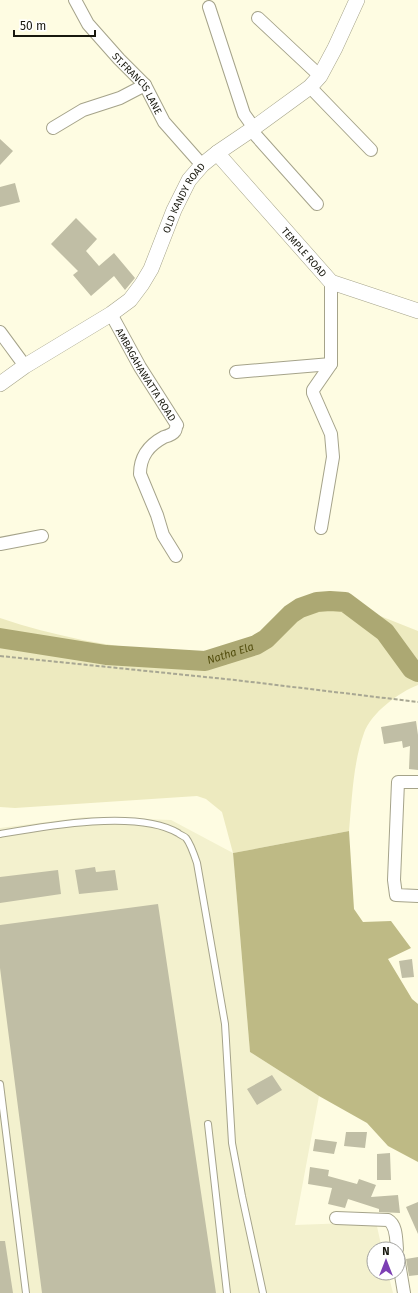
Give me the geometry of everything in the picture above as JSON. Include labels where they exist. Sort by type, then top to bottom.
[{"type":"street","name":"ST.FRANCIS LANE","points":[[75,0],[88,24],[119,59],[145,85],[164,122],[202,165]]},
{"type":"street","name":"OLD KANDY ROAD","points":[[0,384],[25,366],[110,314],[130,300],[151,270],[165,231],[189,180],[202,165],[216,153],[253,129],[315,81],[335,48],[357,0]]},
{"type":"street","points":[[209,7],[244,114],[253,129],[317,204]]},
{"type":"street","points":[[258,18],[315,81],[371,150]]},
{"type":"street","points":[[53,128],[83,110],[120,98],[145,85]]},
{"type":"street","name":"TEMPLE ROAD","points":[[216,153],[331,282],[418,311]]},
{"type":"street","points":[[321,528],[333,457],[331,434],[313,390],[331,364],[331,282]]},
{"type":"street","name":"AMBAGAHAWATTA ROAD","points":[[110,314],[140,367],[177,425],[176,430],[151,446],[143,454],[140,470],[140,474],[157,515],[163,535],[176,556]]},
{"type":"street","points":[[0,332],[25,366]]},
{"type":"street","points":[[236,372],[331,364]]},
{"type":"street","points":[[0,544],[42,536]]},
{"type":"street","points":[[418,782],[398,782],[394,880],[396,895],[418,896]]},
{"type":"street","points":[[336,1218],[388,1220],[392,1222],[394,1226],[396,1241]]},
{"type":"street","points":[[402,1281],[404,1293]]},
{"type":"lane","points":[[0,834],[48,826],[98,821],[143,822],[169,828],[186,838],[197,863],[225,1024],[232,1143],[263,1293]]},
{"type":"lane","points":[[0,1084],[26,1293]]},
{"type":"lane","points":[[208,1124],[227,1293]]},
{"type":"path","points":[[0,656],[234,680],[418,702]]},
{"type":"shaded area","points":[[330,601],[345,602],[418,631],[418,685],[386,704],[373,718],[364,733],[357,756],[355,769],[349,831],[233,853],[222,812],[206,799],[197,796],[15,808],[0,807],[0,618],[61,635],[104,644],[167,652],[213,654],[254,646],[267,638],[299,610],[312,604]]},
{"type":"shaded area","points":[[85,817],[171,820],[233,853],[250,1052],[319,1096],[295,1225],[376,1222],[380,1241],[366,1241],[366,1281],[390,1281],[393,1293],[0,1293],[0,828]]},
{"type":"shaded area","points":[[349,831],[354,909],[363,922],[391,921],[411,948],[388,959],[412,999],[418,1004],[418,1162],[388,1146],[367,1123],[319,1096],[250,1052],[233,853]]},
{"type":"building","points":[[0,139],[13,151],[0,165]]},
{"type":"building","points":[[15,183],[20,202],[0,207],[0,187]]},
{"type":"building","points":[[76,218],[97,239],[86,251],[99,266],[114,253],[135,278],[125,290],[114,276],[91,296],[73,275],[78,271],[51,244]]},
{"type":"building","points":[[416,721],[418,735],[418,770],[409,769],[410,746],[403,748],[402,741],[384,744],[381,727]]},
{"type":"building","points":[[95,867],[96,872],[115,870],[118,890],[79,894],[75,870]]},
{"type":"building","points":[[58,870],[61,894],[0,903],[0,877]]},
{"type":"building","points":[[158,904],[216,1293],[42,1293],[0,968],[0,925]]},
{"type":"building","points":[[412,959],[414,977],[402,978],[399,961]]},
{"type":"building","points":[[272,1075],[282,1090],[257,1105],[247,1089]]},
{"type":"building","points":[[346,1132],[367,1132],[365,1148],[344,1146]]},
{"type":"building","points":[[315,1139],[337,1142],[334,1154],[313,1151]]},
{"type":"building","points":[[390,1153],[391,1180],[377,1180],[377,1154]]},
{"type":"building","points":[[310,1167],[329,1170],[328,1176],[357,1184],[359,1179],[376,1185],[371,1197],[398,1195],[400,1213],[379,1212],[379,1209],[348,1199],[345,1208],[328,1204],[332,1188],[308,1184]]},
{"type":"building","points":[[418,1202],[418,1234],[406,1207]]},
{"type":"building","points":[[0,1241],[5,1241],[13,1293],[0,1293]]},
{"type":"building","points":[[418,1257],[418,1275],[409,1276],[406,1259]]},
{"type":"waterway","name":"Natha Ela","points":[[0,638],[106,655],[205,661],[256,645],[266,639],[291,614],[300,608],[317,602],[345,602],[385,632],[412,669],[418,672]]}]
